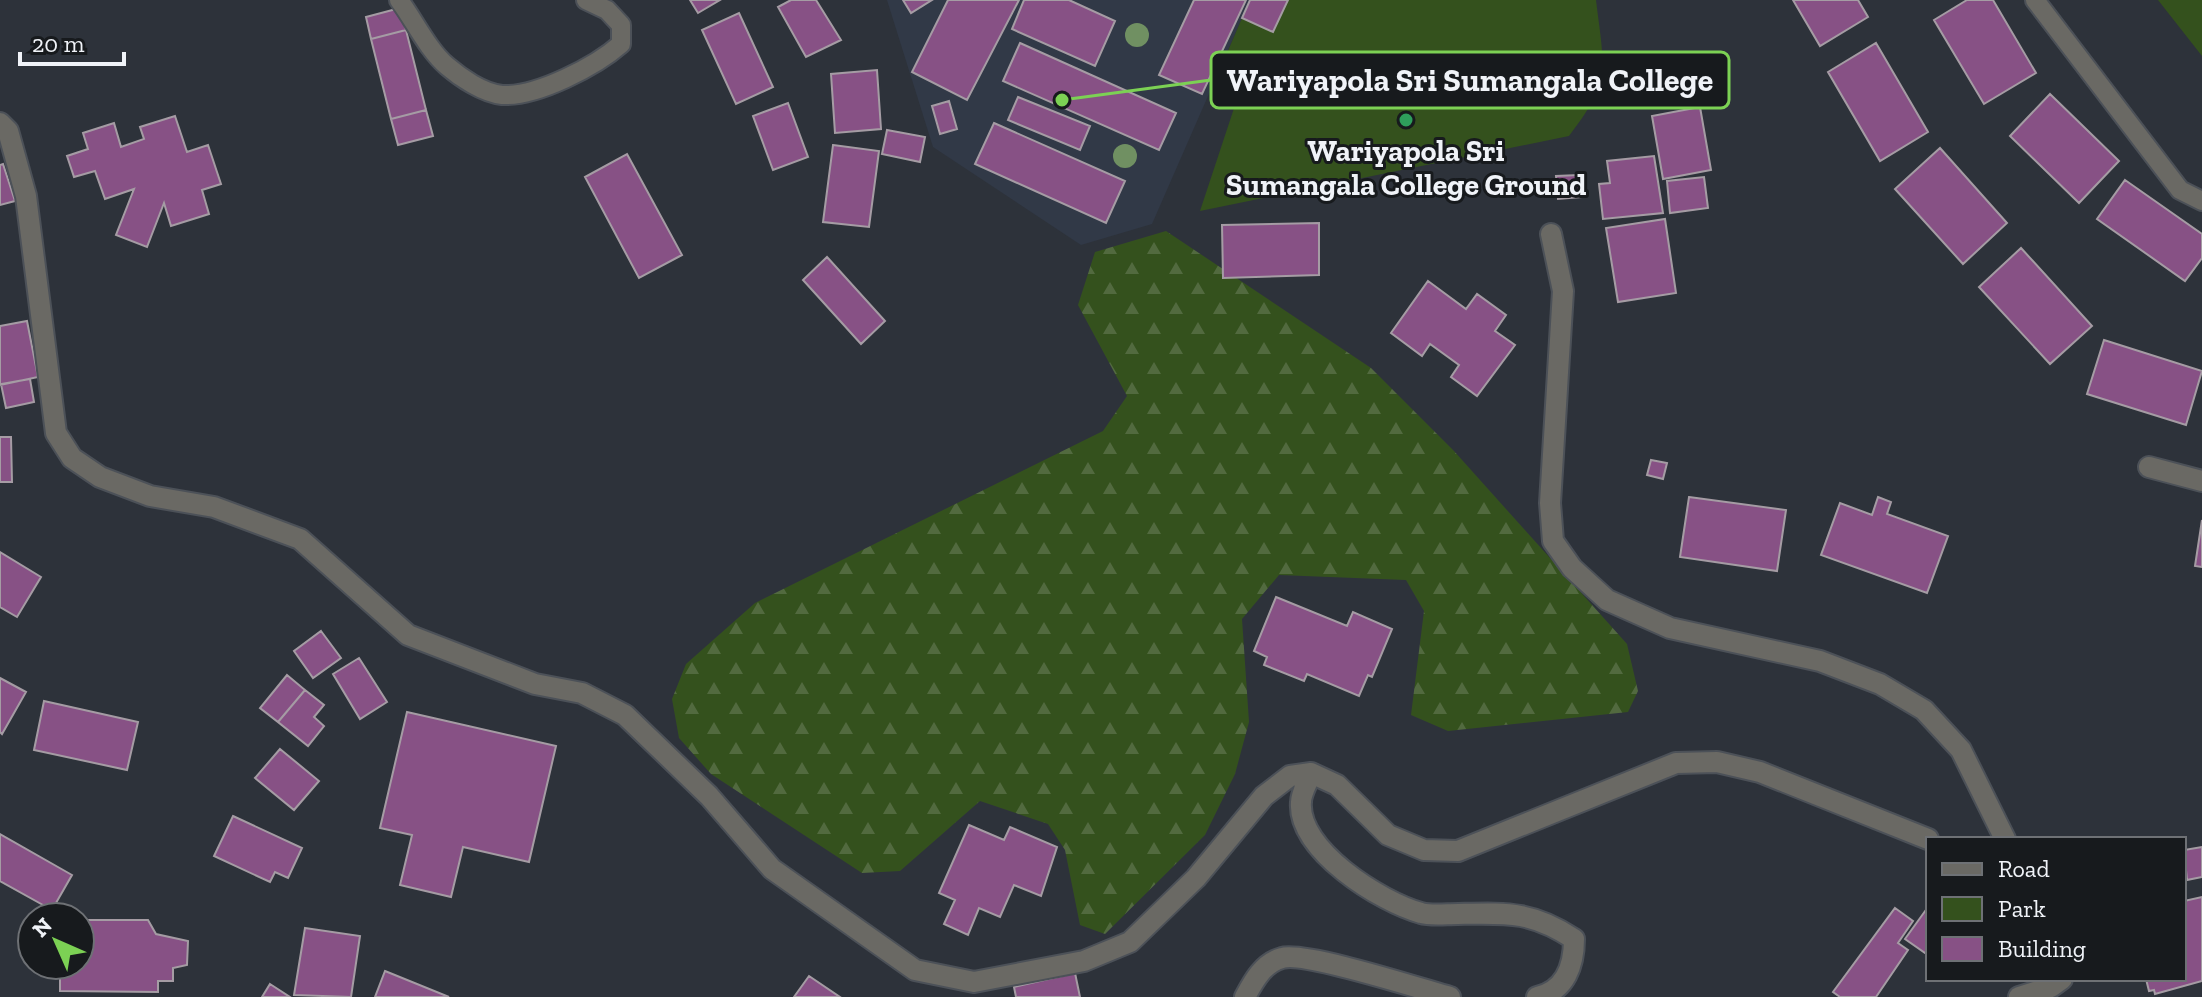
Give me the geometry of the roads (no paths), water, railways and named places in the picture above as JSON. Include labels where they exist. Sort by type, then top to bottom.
[{"type":"street","points":[[0,123],[8,131],[26,196],[56,433],[72,458],[100,477],[150,496],[214,507],[300,539],[408,635],[535,684],[582,693],[625,715],[709,796],[772,869],[915,970],[974,982],[1084,961],[1130,942],[1196,878],[1264,796],[1290,776],[1311,773],[1337,785],[1388,835],[1424,850],[1458,851],[1676,763],[1717,762],[1760,772],[1926,838]]},
{"type":"street","points":[[1551,234],[1563,291],[1552,528],[1553,541],[1572,568],[1607,600],[1670,628],[1820,661],[1880,684],[1924,710],[1961,750],[2004,837]]},
{"type":"street","points":[[2149,467],[2202,481]]},
{"type":"street","points":[[1311,773],[1301,802],[1305,830],[1328,858],[1362,884],[1422,914],[1520,913],[1547,921],[1574,939],[1574,964],[1560,984],[1537,997]]},
{"type":"street","points":[[1245,997],[1258,974],[1282,957],[1308,960],[1450,997]]},
{"type":"street","points":[[2019,997],[2051,987],[2059,981]]},
{"type":"lane","points":[[399,0],[445,64],[473,84],[502,95],[557,83],[603,60],[621,44],[621,25],[607,10],[586,0]]},
{"type":"lane","points":[[2035,0],[2180,190],[2202,201]]},
{"type":"place","name":"Wariyapola Sri Sumangala College","points":[[1062,100]]},
{"type":"place","name":"Wariyapola Sri Sumangala College Ground","points":[[1406,120]]}]
